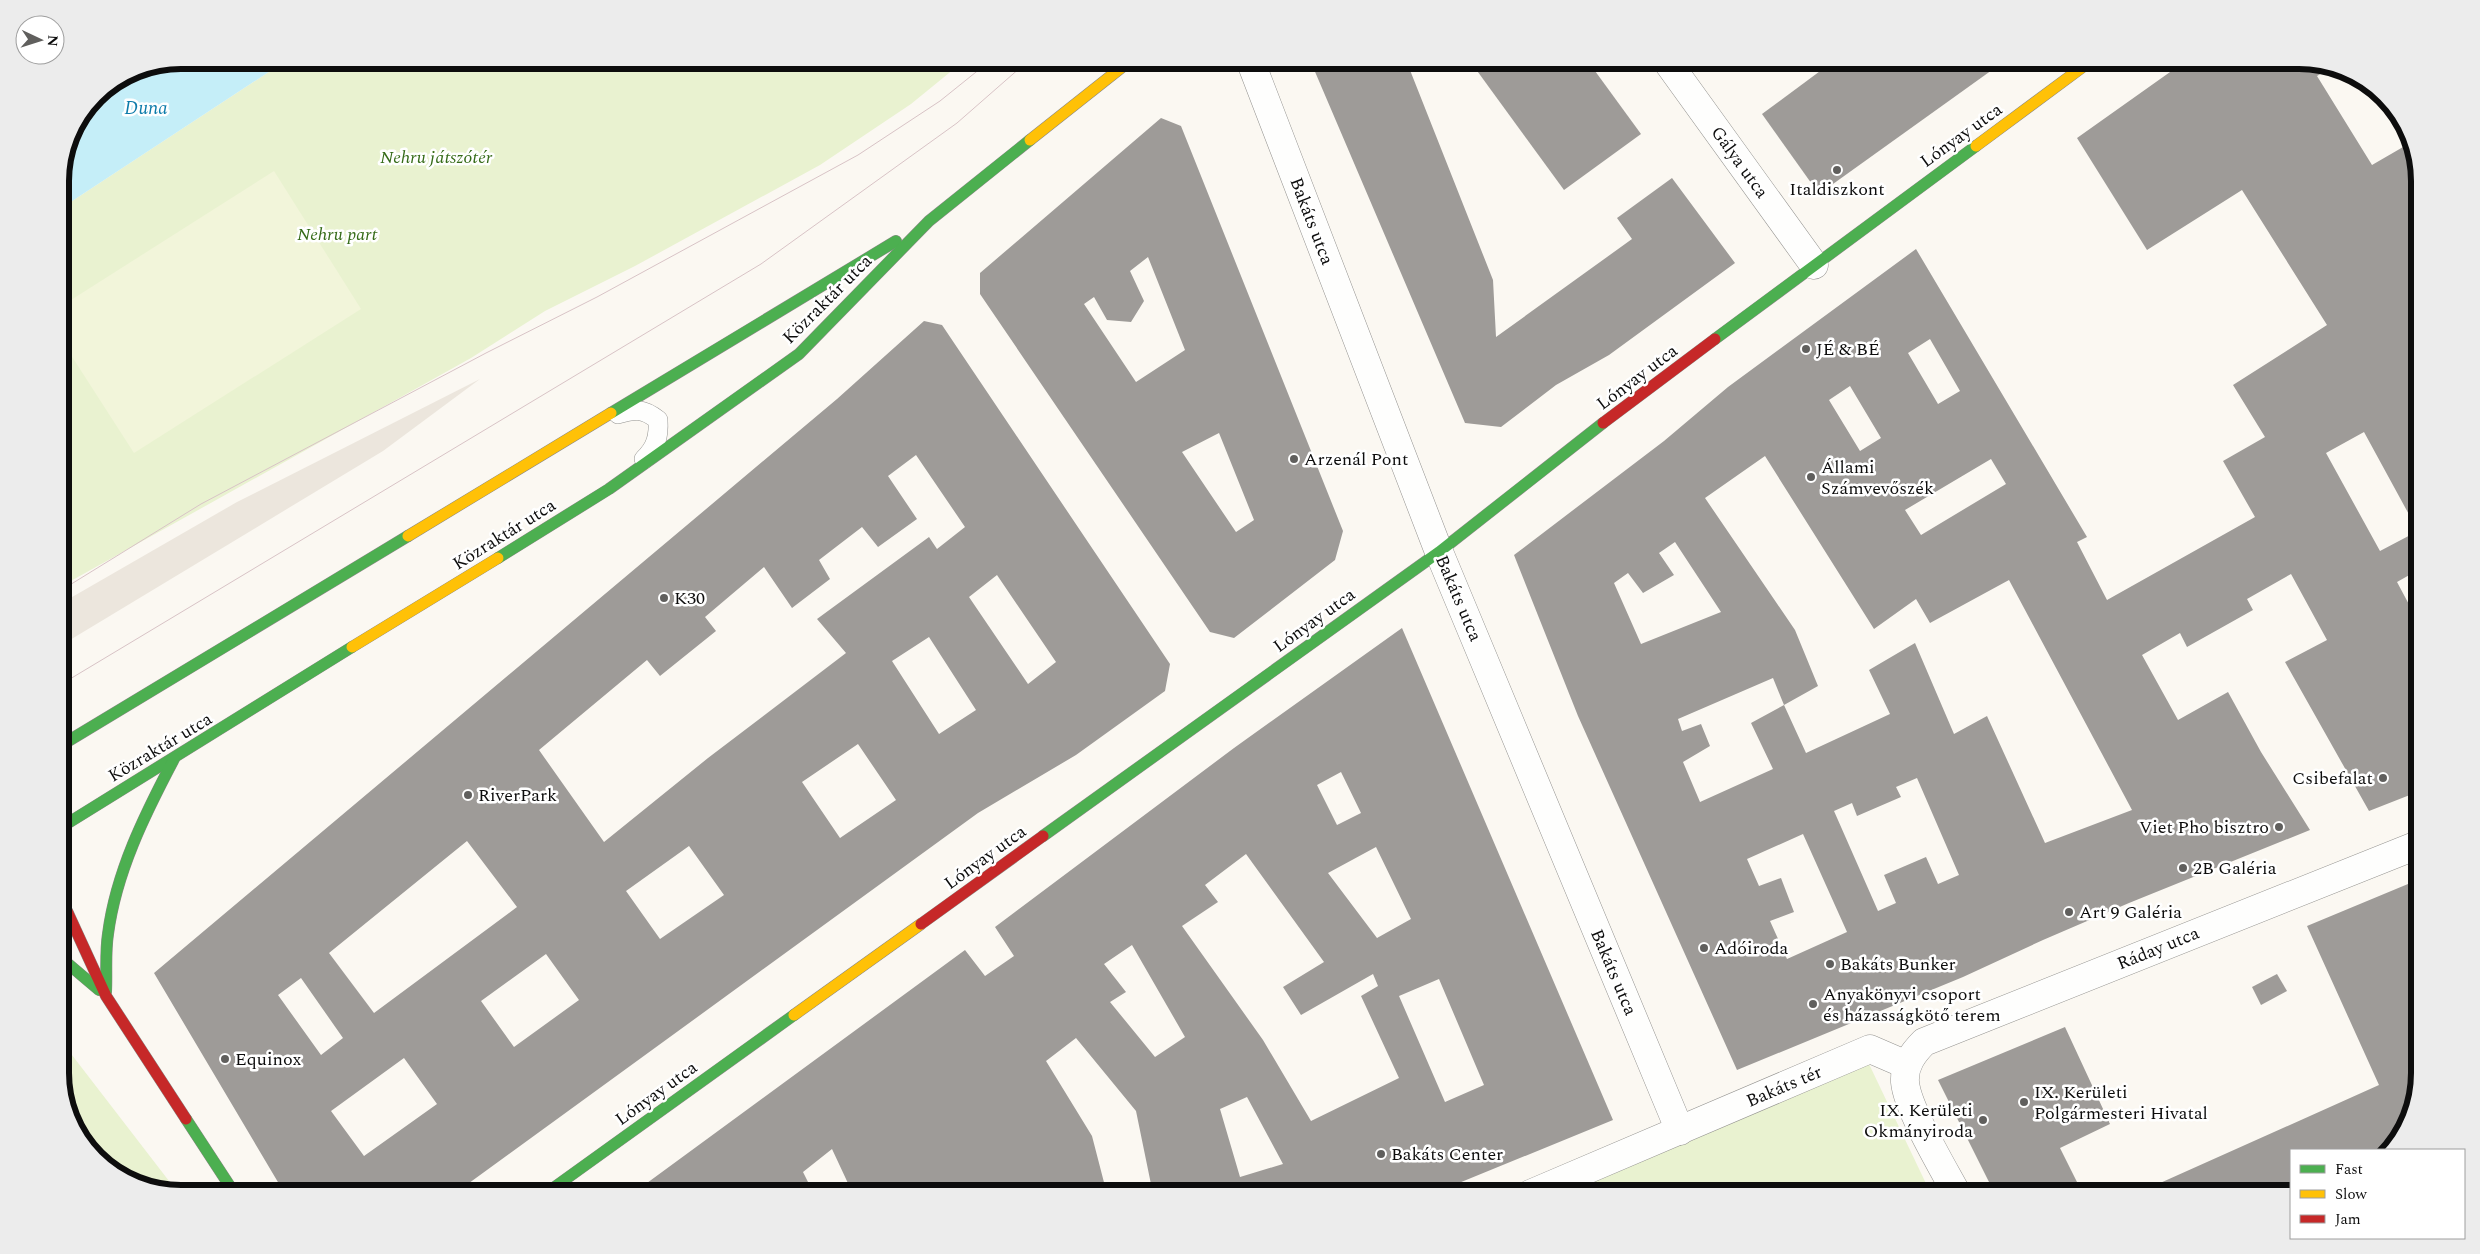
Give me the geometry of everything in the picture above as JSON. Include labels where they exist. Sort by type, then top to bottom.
[{"type":"main road","name":"Közraktár utca","points":[[69,823],[609,490],[799,354],[929,221],[1120,69]]},
{"type":"main road","name":"Lónyay utca","points":[[558,1185],[1439,552],[1526,482],[1814,265],[2080,69]]},
{"type":"main road","name":"Közraktár utca","points":[[69,741],[929,221]]},
{"type":"main road","points":[[106,996],[109,928],[122,874],[144,816],[174,759]]},
{"type":"main road","points":[[69,915],[106,996],[229,1185]]},
{"type":"main road","points":[[69,964],[106,996]]},
{"type":"main road","points":[[69,982],[106,996]]},
{"type":"street","name":"Bakáts utca","points":[[1253,69],[1439,552],[1680,1131]]},
{"type":"street","name":"Gálya utca","points":[[1672,69],[1814,265]]},
{"type":"street","name":"Ráday utca","points":[[1907,1065],[1913,1052],[1924,1042],[1949,1031],[2411,848]]},
{"type":"street","name":"Bakáts tér","points":[[1551,1185],[1870,1049],[1907,1065]]},
{"type":"street","points":[[1907,1065],[1905,1081],[1908,1099],[1952,1185]]},
{"type":"lane","points":[[579,432],[612,416],[630,411],[647,411],[658,420],[659,435],[651,452],[609,490]]},
{"type":"green space","name":"Nehru part","points":[[273,69],[954,69],[911,104],[820,165],[635,266],[545,311],[471,358],[69,582],[69,203]]},
{"type":"green space","points":[[274,171],[361,309],[134,453],[69,352],[69,301]]},
{"type":"green space","points":[[69,1051],[172,1184],[159,1183],[131,1174],[107,1158],[96,1147],[80,1123],[71,1095]]},
{"type":"green space","points":[[1869,1064],[1927,1185],[1582,1185]]},
{"type":"shaded area","points":[[480,379],[383,451],[69,641],[69,599],[237,502]]},
{"type":"water","name":"Duna","points":[[273,69],[69,203],[70,166],[80,131],[96,107],[118,88],[138,77],[166,70]]},
{"type":"building","points":[[1314,69],[1410,69],[1493,280],[1496,337],[1632,239],[1617,218],[1672,178],[1735,263],[1609,355],[1556,385],[1501,427],[1465,423]]},
{"type":"building","points":[[1476,69],[1594,69],[1641,134],[1564,190]]},
{"type":"building","points":[[1823,69],[1993,69],[1819,194],[1762,114]]},
{"type":"building","points":[[2174,69],[2307,69],[2324,72],[2317,76],[2372,165],[2405,146],[2411,173],[2411,406],[2408,408],[2411,413],[2411,518],[2364,432],[2326,453],[2380,551],[2411,535],[2411,574],[2397,582],[2411,608],[2411,795],[2369,811],[2285,662],[2327,640],[2291,574],[2247,599],[2253,610],[2187,647],[2180,633],[2142,655],[2178,720],[2228,692],[2261,752],[2310,830],[2129,903],[1963,977],[1737,1070],[1578,716],[1514,555],[1664,441],[1728,387],[1916,249],[2087,537],[2077,542],[2107,600],[2255,517],[2223,461],[2265,437],[2233,385],[2327,325],[2242,190],[2147,250],[2077,138]],"holes":[[[1930,339],[1960,391],[1938,404],[1908,353]],[[1850,386],[1881,438],[1860,451],[1829,400]],[[1765,456],[1874,629],[1916,599],[1930,623],[2009,580],[2132,810],[2045,843],[1987,716],[1954,734],[1915,643],[1869,670],[1890,714],[1806,753],[1784,705],[1818,686],[1795,630],[1705,498]],[[1991,459],[2006,484],[1921,535],[1905,510]],[[1675,542],[1721,612],[1641,644],[1614,583],[1628,573],[1643,593],[1674,575],[1659,553]],[[1773,678],[1784,705],[1751,723],[1773,769],[1700,802],[1683,762],[1710,746],[1701,724],[1682,731],[1678,719]],[[1917,778],[1959,875],[1938,884],[1926,857],[1884,875],[1896,903],[1878,911],[1834,811],[1852,803],[1857,816],[1901,797],[1896,787]],[[1803,834],[1847,932],[1787,959],[1770,921],[1794,912],[1781,878],[1759,886],[1747,859]]]},
{"type":"building","points":[[1161,118],[1181,126],[1343,531],[1335,560],[1234,638],[1210,632],[980,294],[980,273]],"holes":[[[1148,257],[1185,350],[1136,382],[1084,304],[1094,297],[1107,320],[1131,322],[1144,301],[1130,271]],[[1219,433],[1254,520],[1236,532],[1182,452]]]},
{"type":"building","points":[[924,321],[942,325],[1170,664],[1165,691],[1076,755],[978,813],[466,1185],[280,1185],[154,973],[837,399]],"holes":[[[916,455],[965,527],[937,549],[929,537],[817,619],[846,653],[708,758],[604,842],[539,750],[647,660],[660,676],[716,631],[705,617],[764,567],[792,608],[830,579],[819,560],[862,527],[878,547],[917,519],[888,476]],[[997,575],[1056,662],[1028,684],[969,597]],[[929,637],[976,710],[939,734],[892,661]],[[858,744],[896,800],[840,838],[802,782]],[[467,841],[517,907],[374,1013],[329,953]],[[689,846],[724,895],[660,939],[626,891]],[[546,954],[579,1000],[514,1047],[481,1001]],[[301,978],[343,1038],[321,1055],[278,995]],[[404,1058],[437,1104],[364,1156],[331,1111]]]},
{"type":"building","points":[[1402,628],[1613,1120],[1454,1185],[1151,1185],[1136,1111],[1076,1038],[1046,1061],[1092,1136],[1105,1185],[849,1185],[832,1149],[803,1172],[810,1185],[644,1185],[965,950],[985,976],[1014,956],[995,927],[1234,748]],"holes":[[[1341,772],[1361,813],[1337,825],[1317,785]],[[1376,847],[1411,919],[1377,938],[1328,873]],[[1246,854],[1324,962],[1283,987],[1301,1015],[1373,974],[1378,986],[1361,996],[1399,1078],[1311,1121],[1263,1040],[1182,926],[1218,902],[1205,885]],[[1132,945],[1185,1037],[1155,1057],[1110,1002],[1126,992],[1104,964]],[[1439,979],[1484,1085],[1445,1102],[1399,996]],[[1247,1097],[1283,1164],[1240,1177],[1220,1109]]]},
{"type":"building","points":[[2411,883],[2411,1081],[2409,1095],[2400,1123],[2382,1149],[2290,1149],[2290,1185],[2156,1185],[2379,1085],[2307,926]]},
{"type":"building","points":[[2277,974],[2287,991],[2261,1005],[2252,987]]},
{"type":"building","name":"IX. Kerületi Polgármesteri Hivatal","points":[[2065,1027],[2110,1124],[2060,1148],[2078,1185],[1990,1185],[1938,1080]]},
{"type":"tram line","points":[[69,585],[201,504],[486,353],[597,297],[858,155],[940,101],[980,69]]},
{"type":"tram line","points":[[69,680],[761,264],[957,123],[1019,69]]},
{"type":"traffic: fast","points":[[498,558],[609,489],[799,354],[929,221],[1030,140]]},
{"type":"traffic: fast","points":[[1715,339],[1976,146]]},
{"type":"traffic: fast","points":[[611,413],[896,241]]},
{"type":"traffic: fast","points":[[1043,836],[1439,552],[1603,423]]},
{"type":"traffic: fast","points":[[69,741],[408,536]]},
{"type":"traffic: fast","points":[[69,822],[352,647]]},
{"type":"traffic: fast","points":[[106,992],[107,941],[118,888],[142,822],[174,759]]},
{"type":"traffic: fast","points":[[69,965],[99,990]]},
{"type":"traffic: fast","points":[[558,1185],[794,1015]]},
{"type":"traffic: fast","points":[[186,1119],[229,1185]]},
{"type":"traffic: slow","points":[[1030,140],[1120,69]]},
{"type":"traffic: slow","points":[[1976,146],[2080,69]]},
{"type":"traffic: slow","points":[[408,536],[611,413]]},
{"type":"traffic: slow","points":[[352,647],[498,558]]},
{"type":"traffic: slow","points":[[794,1015],[921,924]]},
{"type":"traffic: jam","points":[[1603,423],[1715,339]]},
{"type":"traffic: jam","points":[[921,924],[1043,836]]},
{"type":"traffic: jam","points":[[69,915],[106,996],[186,1119]]},
{"type":"place","name":"Italdiszkont","points":[[1837,170]]},
{"type":"place","name":"JÉ & BÉ","points":[[1806,349]]},
{"type":"place","name":"Arzenál Pont","points":[[1294,459]]},
{"type":"place","name":"Állami Számvevőszék","points":[[1811,477]]},
{"type":"place","name":"K30","points":[[664,598]]},
{"type":"place","name":"Csibefalat","points":[[2383,778]]},
{"type":"place","name":"RiverPark","points":[[468,795]]},
{"type":"place","name":"Viet Pho bisztro","points":[[2279,827]]},
{"type":"place","name":"2B Galéria","points":[[2183,868]]},
{"type":"place","name":"Art 9 Galéria","points":[[2069,912]]},
{"type":"place","name":"Adóiroda","points":[[1704,948]]},
{"type":"place","name":"Bakáts Bunker","points":[[1830,964]]},
{"type":"place","name":"Anyakönyvi csoport és házasságkötő terem","points":[[1813,1004]]},
{"type":"place","name":"Equinox","points":[[225,1059]]},
{"type":"place","name":"IX. Kerületi Polgármesteri Hivatal","points":[[2024,1102]]},
{"type":"place","name":"IX. Kerületi Okmányiroda","points":[[1983,1120]]},
{"type":"place","name":"Bakáts Center","points":[[1381,1154]]},
{"type":"park label","name":"Nehru játszótér","points":[[436,157]]}]
